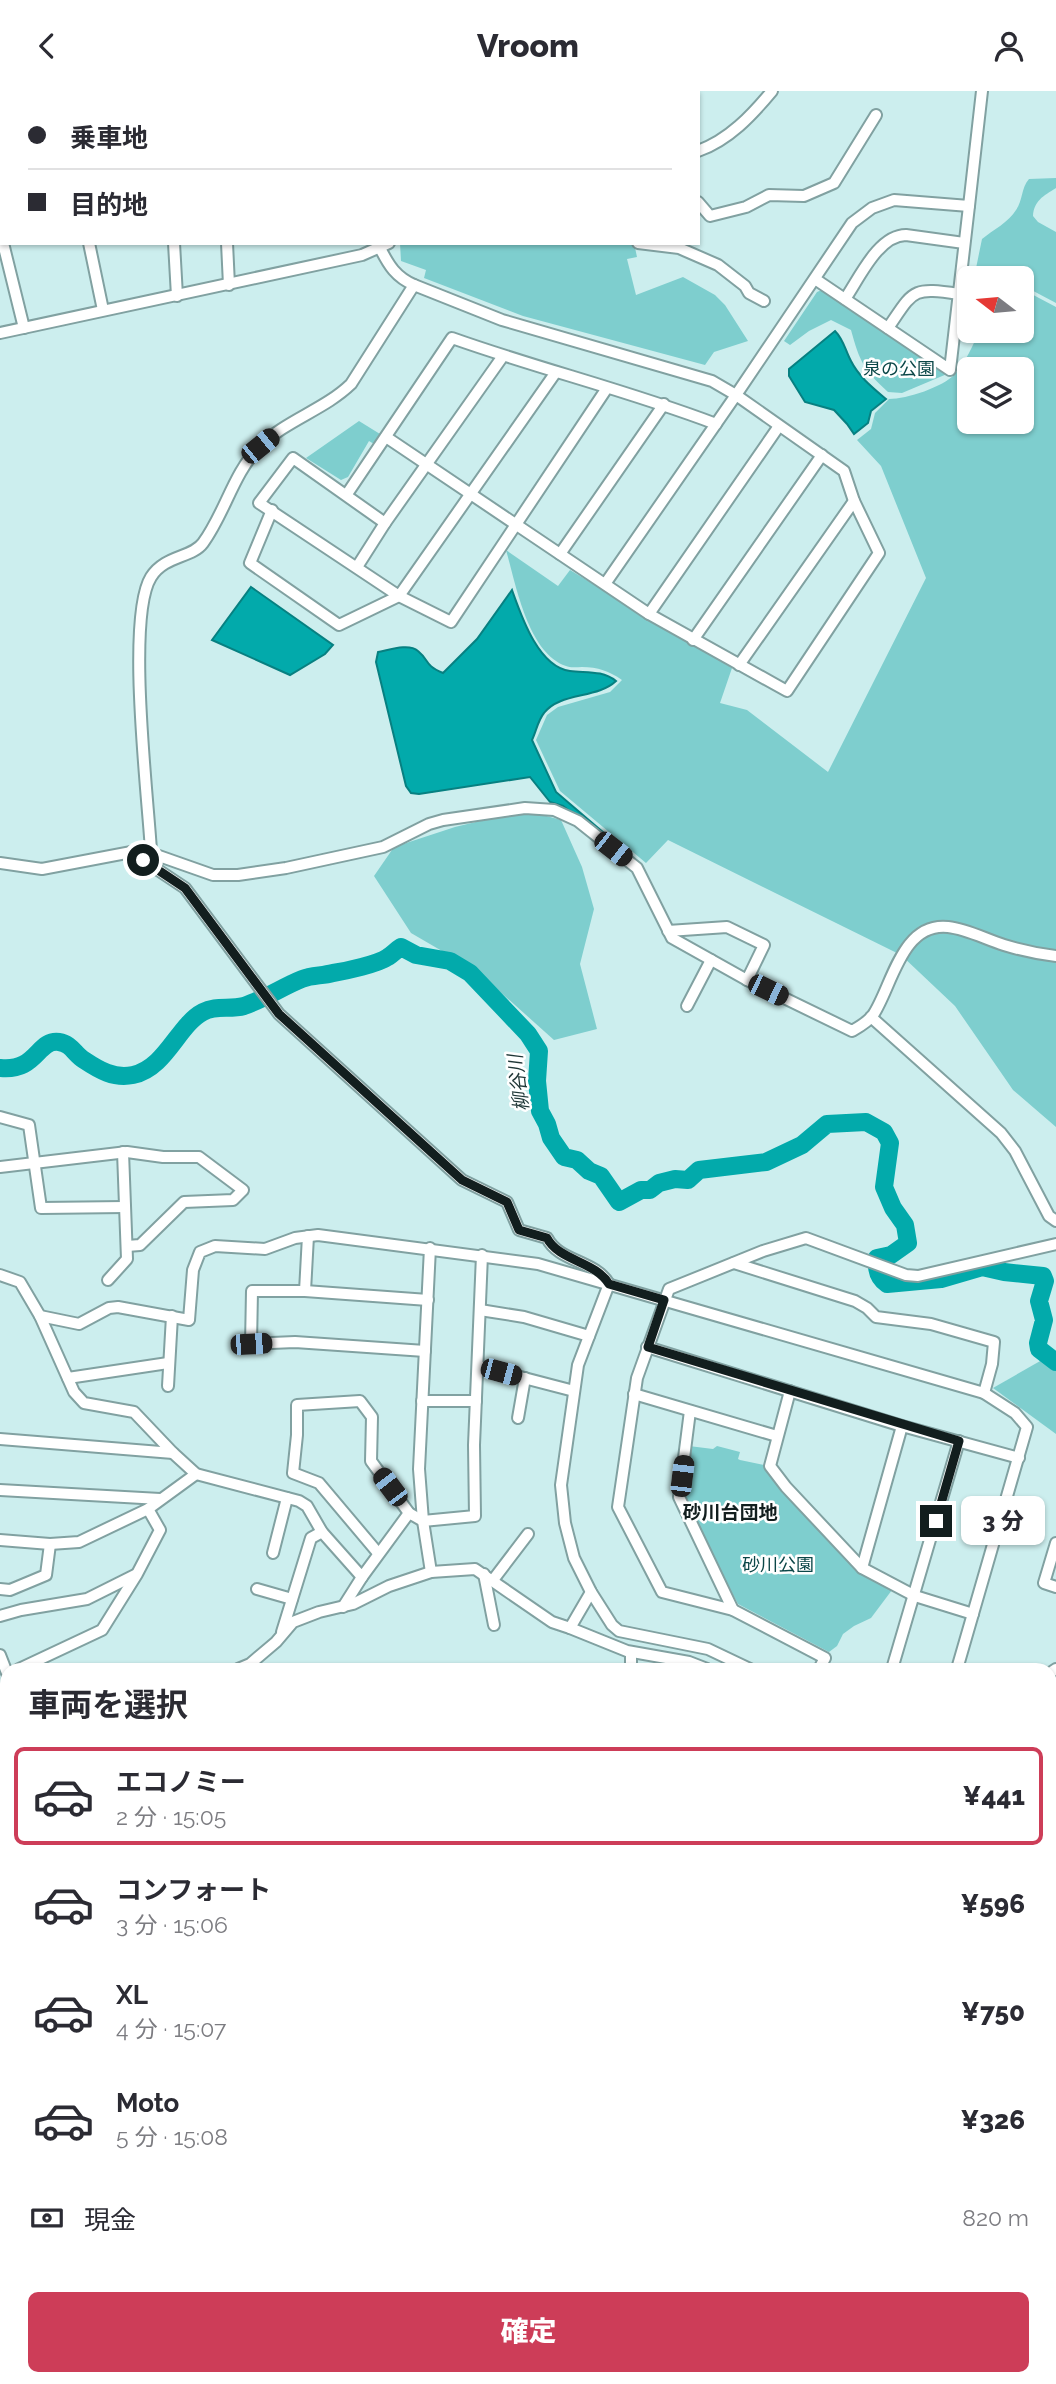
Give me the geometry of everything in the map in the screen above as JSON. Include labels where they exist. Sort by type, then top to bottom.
[{"type":"street","points":[[700,150],[737,128],[772,91]]},
{"type":"street","points":[[962,266],[982,91]]},
{"type":"street","points":[[700,204],[710,216],[746,207],[769,195],[804,196],[834,183],[876,115]]},
{"type":"street","points":[[605,584],[852,223],[872,208],[894,200],[969,206],[978,218]]},
{"type":"street","points":[[845,299],[880,246],[890,239],[906,235],[964,243]]},
{"type":"street","points":[[3,245],[24,328]]},
{"type":"street","points":[[89,245],[103,310]]},
{"type":"street","points":[[174,245],[177,296]]},
{"type":"street","points":[[227,245],[229,285]]},
{"type":"street","points":[[0,333],[362,255],[385,246],[389,266],[401,279],[414,285],[502,320],[712,381],[736,395],[844,471],[854,501],[879,553],[787,691],[649,614],[386,437]]},
{"type":"street","points":[[679,246],[718,265],[745,286],[749,293],[764,301]]},
{"type":"street","points":[[815,279],[950,370],[957,310]]},
{"type":"street","points":[[151,851],[139,665],[144,596],[149,580],[165,562],[202,545],[241,470],[260,446],[282,429],[339,396],[351,384],[414,285]]},
{"type":"street","points":[[888,328],[910,296],[918,291],[957,293]]},
{"type":"street","points":[[347,494],[452,338],[664,404],[716,423]]},
{"type":"street","points":[[357,567],[503,356]]},
{"type":"street","points":[[272,510],[250,563],[339,625],[399,597],[555,372]]},
{"type":"street","points":[[385,523],[293,458],[259,503],[399,597],[450,622],[607,388]]},
{"type":"street","points":[[560,554],[664,404]]},
{"type":"street","points":[[649,614],[779,426]]},
{"type":"street","points":[[693,640],[822,455]]},
{"type":"street","points":[[739,665],[854,501]]},
{"type":"street","points":[[0,863],[42,869],[131,852],[151,851],[213,876],[238,875],[286,868],[383,847],[443,820],[525,807],[542,807],[578,821],[637,868],[672,938],[747,980],[852,1031],[872,1017],[899,960],[911,943],[921,933],[934,928],[947,927],[1003,945],[1056,956]]},
{"type":"street","points":[[131,852],[185,888],[279,1014],[462,1180],[507,1202],[519,1230],[547,1238],[551,1247],[603,1274],[609,1284]]},
{"type":"street","points":[[668,931],[727,927],[764,945],[747,980]]},
{"type":"street","points":[[687,1006],[711,960]]},
{"type":"street","points":[[872,1017],[1001,1133],[1015,1151],[1049,1216],[1056,1221]]},
{"type":"street","points":[[0,1117],[29,1125],[41,1208],[125,1207]]},
{"type":"street","points":[[108,1280],[127,1259],[123,1152]]},
{"type":"street","points":[[0,1167],[123,1152],[163,1157],[199,1157],[243,1191],[233,1200],[184,1202],[140,1245],[127,1246]]},
{"type":"street","points":[[40,1316],[79,1324],[109,1308],[118,1307],[189,1320],[193,1269],[196,1258],[206,1248],[228,1245],[265,1249],[295,1238],[318,1235],[356,1238],[538,1264],[984,1393],[1015,1413],[1027,1427],[959,1663]]},
{"type":"street","points":[[306,1291],[308,1236]]},
{"type":"street","points":[[822,1663],[825,1658],[733,1610],[662,1593],[618,1507],[634,1394],[664,1300],[670,1289],[694,1277],[806,1238],[906,1275],[918,1276],[1056,1244]]},
{"type":"street","points":[[430,1248],[419,1469],[423,1521],[432,1572]]},
{"type":"street","points":[[378,1553],[319,1483],[293,1473],[297,1405],[360,1401],[372,1417],[372,1461],[409,1513],[423,1521],[474,1516],[482,1255]]},
{"type":"street","points":[[734,1263],[855,1301],[876,1317],[931,1324],[994,1342],[992,1364],[984,1393]]},
{"type":"street","points":[[0,1275],[20,1282],[40,1316],[74,1392],[84,1403],[134,1412],[196,1473],[299,1501],[307,1506],[322,1532],[362,1577]]},
{"type":"street","points":[[609,1284],[578,1365],[561,1485],[565,1523],[574,1558],[591,1592],[612,1625],[619,1631],[708,1649],[737,1663]]},
{"type":"street","points":[[425,1351],[295,1342],[251,1344],[252,1291],[306,1291],[428,1300]]},
{"type":"street","points":[[480,1310],[524,1317],[589,1336]]},
{"type":"street","points":[[168,1386],[172,1316]]},
{"type":"street","points":[[648,1347],[902,1426],[1019,1458]]},
{"type":"street","points":[[68,1378],[168,1363]]},
{"type":"street","points":[[478,1366],[574,1391]]},
{"type":"street","points":[[519,1418],[525,1378]]},
{"type":"street","points":[[790,1391],[770,1466],[813,1517],[862,1568],[915,1596],[973,1614]]},
{"type":"street","points":[[634,1394],[777,1436]]},
{"type":"street","points":[[422,1401],[476,1401]]},
{"type":"street","points":[[690,1411],[680,1497],[733,1610]]},
{"type":"street","points":[[862,1568],[902,1426]]},
{"type":"street","points":[[0,1439],[173,1453]]},
{"type":"street","points":[[894,1663],[959,1441]]},
{"type":"street","points":[[0,1540],[50,1544],[79,1542],[148,1509],[196,1473]]},
{"type":"street","points":[[0,1490],[160,1499]]},
{"type":"street","points":[[272,1553],[287,1498]]},
{"type":"street","points":[[32,1663],[102,1630],[137,1574],[160,1530],[148,1509]]},
{"type":"street","points":[[344,1607],[378,1553],[409,1513]]},
{"type":"street","points":[[281,1635],[312,1538],[322,1532]]},
{"type":"street","points":[[494,1625],[489,1577],[528,1534]]},
{"type":"street","points":[[1056,1543],[1044,1583],[1056,1587]]},
{"type":"street","points":[[0,1589],[10,1590],[46,1575],[50,1544]]},
{"type":"street","points":[[251,1663],[293,1622],[319,1612],[344,1607],[388,1586],[432,1572],[467,1568],[489,1577],[552,1622],[631,1652],[692,1663]]},
{"type":"street","points":[[0,1616],[87,1599],[137,1574]]},
{"type":"street","points":[[257,1589],[292,1599]]},
{"type":"street","points":[[570,1627],[591,1592]]},
{"type":"street","points":[[631,1652],[631,1663]]},
{"type":"green space","points":[[1056,178],[1056,188],[1037,203],[1033,216],[1056,232],[1056,303],[1034,291],[1034,266],[976,266],[982,239],[1013,214],[1029,179]]},
{"type":"green space","points":[[400,245],[634,245],[637,257],[627,259],[636,295],[683,277],[715,295],[725,305],[748,341],[714,352],[705,365],[523,316],[424,278],[426,270],[401,261]]},
{"type":"green space","name":"泉の公園","points":[[824,289],[947,374],[902,393],[888,392],[864,364],[851,330],[831,320],[790,345],[784,341],[817,292]]},
{"type":"green space","points":[[1034,295],[1056,307],[1056,1127],[1013,1090],[955,1006],[901,955],[668,840],[646,863],[560,791],[536,740],[547,715],[558,707],[610,692],[622,680],[598,669],[566,666],[553,659],[542,647],[519,599],[506,550],[558,586],[570,570],[732,668],[720,703],[747,710],[828,772],[926,578],[881,466],[857,440],[871,429],[875,413],[889,399],[924,391],[949,379],[957,372],[957,434],[1034,434],[1034,357],[967,357],[974,343],[1034,343]]},
{"type":"green space","points":[[359,421],[380,434],[374,444],[369,441],[348,477],[341,480],[306,458]]},
{"type":"green space","points":[[525,810],[561,820],[582,867],[594,909],[580,964],[597,1029],[554,1040],[478,972],[411,933],[374,876],[394,847],[455,827]]},
{"type":"green space","points":[[1056,1352],[1056,1434],[993,1388]]},
{"type":"green space","name":"砂川公園","points":[[689,1446],[713,1449],[717,1446],[740,1452],[740,1460],[764,1465],[856,1571],[892,1590],[871,1618],[843,1634],[837,1646],[829,1652],[738,1604],[686,1504],[683,1491]]},
{"type":"shaded area","points":[[835,331],[858,372],[886,399],[871,411],[868,423],[854,434],[834,410],[805,402],[789,376],[789,369]]},
{"type":"shaded area","points":[[251,587],[333,645],[325,654],[290,675],[212,640]]},
{"type":"shaded area","points":[[512,590],[532,638],[549,660],[570,671],[600,674],[616,681],[599,691],[569,698],[551,706],[542,716],[532,740],[556,792],[632,857],[630,860],[563,806],[550,802],[530,777],[419,794],[411,793],[406,786],[376,662],[378,652],[410,647],[422,654],[433,668],[443,673],[477,639]]},
{"type":"waterway","name":"柳谷川","points":[[0,1068],[22,1065],[46,1045],[59,1042],[101,1070],[119,1076],[133,1075],[154,1064],[186,1026],[203,1012],[244,1006],[306,978],[377,962],[401,947],[416,955],[450,961],[470,973],[528,1034],[539,1051],[537,1081],[540,1111],[551,1138],[564,1157],[577,1160],[589,1171],[601,1176],[619,1202],[641,1190],[650,1190],[659,1183],[675,1179],[688,1180],[699,1170],[766,1162],[802,1145],[827,1124],[866,1122],[884,1132],[890,1143],[884,1187],[893,1208],[905,1225],[908,1243],[891,1255],[877,1258],[881,1279],[887,1284],[941,1279],[982,1267],[1043,1276],[1045,1281],[1039,1301],[1044,1320],[1038,1343],[1039,1349],[1056,1362]]},
{"type":"district","name":"砂川台団地","points":[[730,1512]]},
{"type":"route","points":[[143,860],[185,888],[279,1014],[462,1180],[507,1202],[512,1219],[519,1230],[547,1238],[551,1247],[603,1274],[609,1284],[664,1300],[648,1347],[902,1426],[959,1441],[936,1521]]}]
